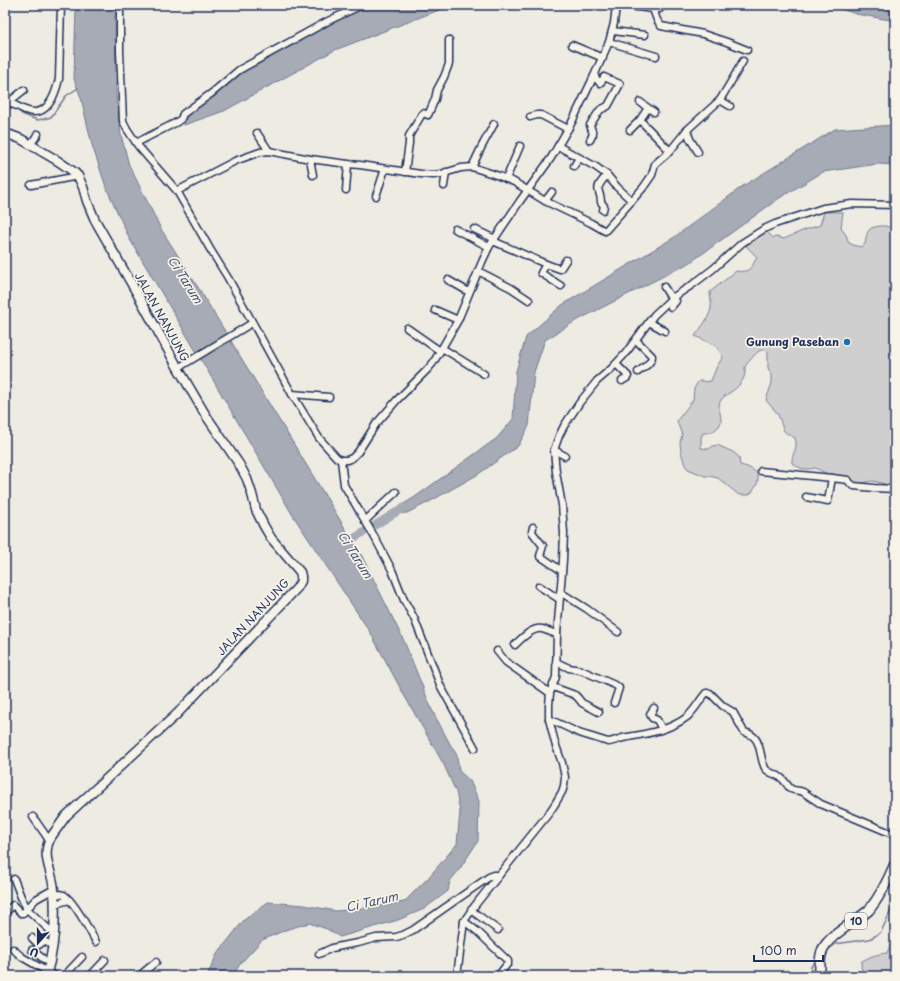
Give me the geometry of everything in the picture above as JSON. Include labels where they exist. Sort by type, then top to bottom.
[{"type":"highway","name":"10","points":[[820,976],[822,952],[827,942],[865,914],[874,905],[894,869]]},
{"type":"main road","points":[[5,133],[22,140],[58,161],[78,176]]},
{"type":"main road","name":"JALAN NANJUNG","points":[[50,972],[56,918],[53,880],[46,854],[49,840],[66,816],[177,714],[299,585],[301,581],[300,572],[271,538],[259,518],[252,494],[239,464],[205,414],[95,220],[78,176]]},
{"type":"street","points":[[7,102],[26,110],[37,112],[46,108],[52,100],[59,79],[61,5]]},
{"type":"street","points":[[120,5],[123,121],[136,143],[177,191],[228,278],[249,325],[319,438],[337,458],[341,460],[352,458],[358,452],[376,424],[396,400],[427,370],[441,350],[458,320],[478,271],[492,242],[568,129],[603,58],[613,30],[616,5]]},
{"type":"street","points":[[136,143],[179,121],[183,114],[212,93],[239,70],[332,19],[362,5]]},
{"type":"street","points":[[622,5],[653,9],[660,9],[662,5]]},
{"type":"street","points":[[653,9],[661,26],[703,34],[747,50]]},
{"type":"street","points":[[613,30],[645,35]]},
{"type":"street","points":[[405,172],[409,136],[422,114],[428,115],[435,100],[437,90],[449,64],[449,40]]},
{"type":"street","points":[[609,42],[656,56]]},
{"type":"street","points":[[572,45],[603,58]]},
{"type":"street","points":[[177,191],[235,161],[260,152],[269,151],[310,159],[433,175],[461,168],[472,167],[518,184],[545,201],[605,231],[650,178],[655,164],[670,151],[687,130],[720,100],[743,60]]},
{"type":"street","points":[[590,140],[593,134],[590,125],[600,110],[608,106],[620,84],[605,77],[600,82],[594,76]]},
{"type":"street","points":[[7,102],[24,90]]},
{"type":"street","points":[[720,100],[730,106]]},
{"type":"street","points":[[640,102],[654,112]]},
{"type":"street","points":[[630,130],[640,120],[648,108]]},
{"type":"street","points":[[530,117],[537,115],[541,116],[568,129]]},
{"type":"street","points":[[640,120],[670,151]]},
{"type":"street","points":[[472,167],[494,124]]},
{"type":"street","points":[[687,130],[690,139],[698,152]]},
{"type":"street","points":[[257,133],[269,151]]},
{"type":"street","points":[[30,145],[38,134]]},
{"type":"street","points":[[506,179],[520,146]]},
{"type":"street","points":[[558,146],[596,167],[607,175],[632,201]]},
{"type":"street","points":[[574,166],[579,158]]},
{"type":"street","points":[[310,159],[312,175]]},
{"type":"street","points":[[346,190],[348,164]]},
{"type":"street","points":[[376,196],[385,169]]},
{"type":"street","points":[[444,186],[446,172]]},
{"type":"street","points":[[603,210],[604,205],[600,202],[601,197],[598,188],[607,175]]},
{"type":"street","points":[[31,185],[78,176]]},
{"type":"street","points":[[545,201],[552,192]]},
{"type":"street","points":[[457,976],[464,921],[471,910],[556,804],[564,786],[565,777],[549,719],[549,705],[556,677],[557,634],[564,533],[554,450],[564,426],[580,402],[598,381],[625,354],[654,315],[671,304],[742,243],[775,224],[823,208],[852,204],[895,205]]},
{"type":"street","points":[[455,229],[560,269],[566,260]]},
{"type":"street","points":[[474,229],[492,242]]},
{"type":"street","points":[[546,264],[541,274],[561,286]]},
{"type":"street","points":[[478,271],[512,288],[529,300]]},
{"type":"street","points":[[448,280],[469,292]]},
{"type":"street","points":[[664,287],[671,304]]},
{"type":"street","points":[[435,310],[458,320]]},
{"type":"street","points":[[650,322],[665,331]]},
{"type":"street","points":[[178,368],[249,325]]},
{"type":"street","points":[[407,328],[441,350],[484,374]]},
{"type":"street","points":[[636,340],[652,356],[652,359],[638,372]]},
{"type":"street","points":[[616,364],[628,376],[622,381]]},
{"type":"street","points":[[292,394],[329,397]]},
{"type":"street","points":[[554,450],[565,456]]},
{"type":"street","points":[[341,460],[344,485],[392,570],[404,600],[414,618],[441,687],[475,748]]},
{"type":"street","points":[[761,471],[848,480],[854,486],[895,489]]},
{"type":"street","points":[[806,497],[828,501],[832,478]]},
{"type":"street","points":[[367,524],[396,492]]},
{"type":"street","points":[[533,527],[532,532],[543,546],[540,556],[562,571]]},
{"type":"street","points":[[539,586],[559,599]]},
{"type":"street","points":[[560,592],[587,608],[618,632]]},
{"type":"street","points":[[515,645],[536,629],[557,634]]},
{"type":"street","points":[[497,651],[506,662],[552,690],[575,695],[582,703],[599,712]]},
{"type":"street","points":[[556,662],[569,668],[581,670],[617,686],[619,688],[614,703]]},
{"type":"street","points":[[549,719],[579,733],[608,742],[662,729],[677,723],[688,716],[704,696],[707,693],[710,693],[727,709],[733,712],[744,732],[750,733],[753,736],[759,745],[766,770],[781,778],[791,789],[802,792],[813,800],[895,835]]},
{"type":"street","points":[[654,708],[650,714],[652,718],[657,720],[662,729]]},
{"type":"street","points":[[33,817],[49,840]]},
{"type":"street","points":[[319,954],[332,948],[376,938],[396,937],[403,935],[413,930],[489,877],[499,875]]},
{"type":"street","points":[[14,879],[27,908],[55,935]]},
{"type":"street","points":[[6,912],[13,905],[21,913],[23,913],[36,899],[54,891],[62,894],[69,900],[85,922],[96,942]]},
{"type":"street","points":[[55,904],[69,900]]},
{"type":"street","points":[[471,910],[498,930]]},
{"type":"street","points":[[464,921],[478,932],[508,961],[498,976]]},
{"type":"street","points":[[32,938],[40,945],[44,941],[53,946]]},
{"type":"street","points":[[13,949],[22,957],[50,972]]},
{"type":"street","points":[[32,950],[50,972]]},
{"type":"street","points":[[64,976],[82,957]]},
{"type":"street","points":[[90,976],[105,960]]},
{"type":"street","points":[[139,976],[156,962]]},
{"type":"shaded area","points":[[824,212],[843,212],[841,228],[849,243],[853,245],[861,247],[865,244],[868,232],[874,227],[887,226],[895,233],[895,486],[873,481],[859,484],[854,482],[852,479],[832,476],[815,468],[801,468],[792,463],[796,448],[795,438],[784,431],[777,413],[766,400],[772,383],[772,376],[768,368],[768,353],[763,350],[759,351],[745,367],[745,373],[740,384],[719,403],[721,423],[719,426],[712,432],[703,433],[701,438],[701,448],[709,449],[717,445],[733,452],[739,457],[740,465],[756,472],[758,480],[754,490],[749,495],[739,495],[718,478],[705,476],[688,469],[685,465],[681,452],[680,443],[682,434],[677,422],[693,400],[696,385],[699,381],[711,381],[717,366],[723,357],[716,346],[695,336],[709,315],[711,304],[710,292],[736,271],[750,269],[757,257],[746,246],[766,231],[773,238],[776,237],[784,239],[820,225]]},
{"type":"shaded area","points":[[893,937],[895,938],[895,976],[863,976],[861,965],[862,961],[887,953]]},
{"type":"water","name":"Ci Tarum","points":[[76,5],[115,5],[116,95],[121,135],[129,165],[161,229],[362,556],[404,641],[432,710],[457,755],[459,771],[470,781],[479,801],[478,841],[450,881],[448,891],[424,909],[398,920],[340,937],[327,929],[309,923],[288,929],[262,940],[240,964],[233,976],[207,976],[217,954],[244,920],[268,902],[304,905],[336,911],[404,902],[428,878],[457,844],[460,812],[456,792],[444,765],[370,632],[292,514],[129,238],[106,187],[92,145],[81,98],[74,79]]},
{"type":"water","points":[[369,5],[452,5],[335,50],[224,111],[184,125],[184,116],[215,94],[231,79],[247,68],[350,12]]},
{"type":"water","points":[[829,5],[895,5],[895,21],[856,14]]},
{"type":"water","points":[[895,125],[895,165],[878,164],[823,172],[778,199],[691,262],[574,322],[545,340],[534,372],[529,426],[518,446],[477,475],[429,502],[407,513],[394,514],[394,510],[415,497],[497,438],[513,419],[516,371],[526,337],[562,305],[673,238],[743,186],[835,129]]},
{"type":"waterway","points":[[5,106],[16,109],[22,114],[37,120],[44,119],[51,117],[66,96],[78,88]]},
{"type":"waterway","name":"Ci Tarum","points":[[343,545],[403,508]]},
{"type":"waterway","points":[[825,959],[829,949],[836,944],[869,939],[881,932],[895,898]]},
{"type":"waterway","points":[[811,976],[811,967],[815,963]]},
{"type":"place","name":"Gunung Paseban","points":[[847,342]]}]
